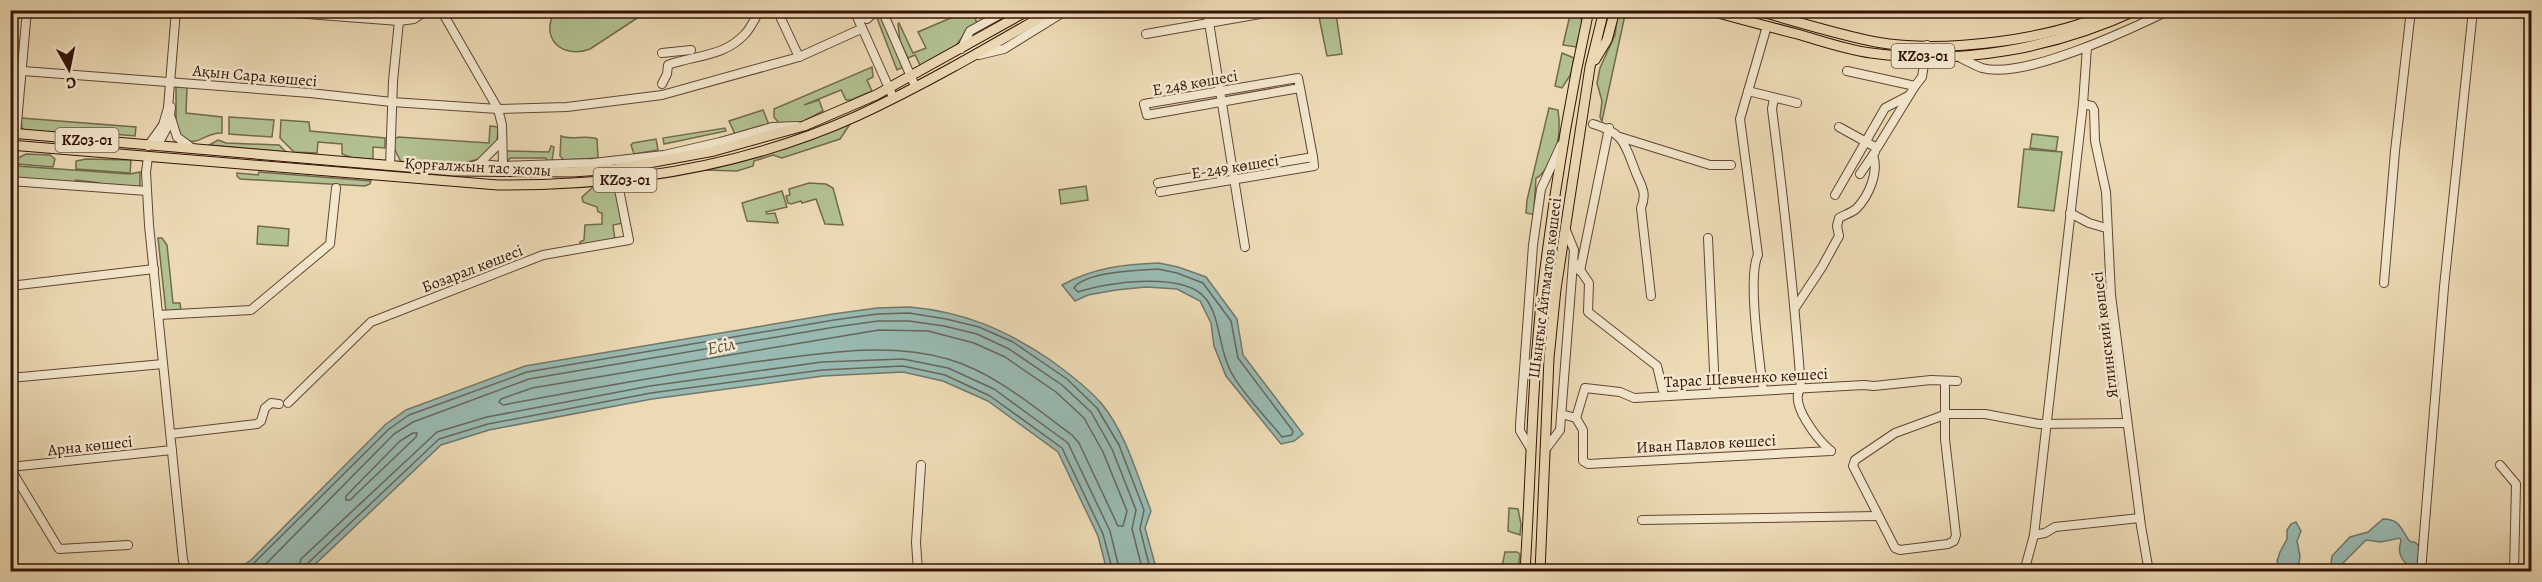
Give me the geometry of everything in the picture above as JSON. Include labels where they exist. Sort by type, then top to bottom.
[{"type":"main road","name":"Қорғалжын тас жолы","points":[[13,134],[194,149],[498,185],[617,181],[684,171],[771,148],[858,116],[961,49],[1029,10]]},
{"type":"main road","name":"Қорғалжын тас жолы","points":[[913,81],[968,58],[1053,10]]},
{"type":"main road","points":[[1583,36],[1584,10]]},
{"type":"main road","name":"Шыңғыс Айтматов көшесі","points":[[1525,572],[1543,286],[1564,138],[1589,10]]},
{"type":"main road","name":"Шыңғыс Айтматов көшесі","points":[[1540,572],[1549,358],[1564,226],[1580,141],[1590,67],[1604,10]]},
{"type":"main road","points":[[1590,67],[1607,40],[1615,10]]},
{"type":"main road","name":"KZ03-01","points":[[1708,10],[1871,53],[1925,57],[1994,53],[2069,38],[2137,10]]},
{"type":"main road","name":"KZ03-01","points":[[1755,10],[1878,42],[1927,45],[1987,42],[2038,35],[2115,10]]},
{"type":"main road","name":"Қорғалжын тас жолы","points":[[13,145],[148,157],[389,171],[573,172],[616,169],[714,151],[804,126],[891,93]]},
{"type":"main road","points":[[148,157],[153,146]]},
{"type":"street","points":[[13,134],[22,71],[27,10]]},
{"type":"street","points":[[176,10],[170,97],[171,118],[177,137],[194,149]]},
{"type":"street","points":[[254,10],[399,21],[414,19],[427,10]]},
{"type":"street","points":[[441,10],[498,109],[502,124],[500,143],[503,166]]},
{"type":"street","points":[[662,84],[667,75],[668,65],[712,55],[731,46],[746,33],[760,10]]},
{"type":"street","points":[[777,10],[799,57]]},
{"type":"street","points":[[855,13],[867,18],[877,10]]},
{"type":"street","points":[[882,10],[913,81]]},
{"type":"street","points":[[961,49],[970,31],[1008,10]]},
{"type":"street","points":[[968,58],[1004,49],[1067,10]]},
{"type":"street","points":[[1207,10],[1245,247]]},
{"type":"street","points":[[1146,34],[1282,10]]},
{"type":"street","points":[[1956,55],[1982,68],[1996,70],[2026,66],[2102,43],[2170,10]]},
{"type":"street","points":[[2384,283],[2395,151],[2411,10]]},
{"type":"street","points":[[2421,572],[2444,287],[2473,10]]},
{"type":"street","points":[[855,13],[891,93]]},
{"type":"street","points":[[389,171],[399,21]]},
{"type":"street","points":[[1763,390],[1754,291],[1754,265],[1758,255],[1740,119],[1767,26]]},
{"type":"street","name":"Ақын Сара көшесі","points":[[10,70],[310,93],[392,102],[498,109],[567,107],[662,94],[799,57],[861,29]]},
{"type":"street","points":[[1860,174],[1922,77],[1927,45]]},
{"type":"street","points":[[2024,572],[2034,535],[2083,104],[2087,47]]},
{"type":"street","points":[[662,53],[691,50]]},
{"type":"street","points":[[1847,71],[1915,86]]},
{"type":"street","name":"Е 248 көшесі","points":[[1298,78],[1300,88],[1147,115],[1144,104],[1220,91],[1298,78]]},
{"type":"street","points":[[1159,187],[1313,162],[1300,88]]},
{"type":"street","points":[[1748,91],[1797,103]]},
{"type":"street","points":[[1835,195],[1885,108],[1908,96]]},
{"type":"street","points":[[153,146],[163,125],[170,97]]},
{"type":"street","points":[[1774,98],[1772,109],[1787,225],[1801,388]]},
{"type":"street","name":"Яглинский көшесі","points":[[2083,104],[2094,107],[2095,141],[2106,192],[2111,295],[2140,518],[2150,572]]},
{"type":"street","points":[[153,146],[171,118]]},
{"type":"street","points":[[1593,123],[1609,128],[1620,137],[1628,148],[1645,193],[1641,208],[1652,296]]},
{"type":"street","points":[[454,171],[479,164],[503,166],[593,163],[664,154],[720,142],[772,127],[804,126]]},
{"type":"street","points":[[1795,308],[1839,236],[1837,226],[1839,218],[1854,211],[1860,204],[1875,172],[1875,152],[1839,127]]},
{"type":"street","points":[[1609,128],[1578,268],[1589,283],[1588,312],[1657,366],[1664,395]]},
{"type":"street","points":[[1620,137],[1710,165],[1731,165]]},
{"type":"street","points":[[1532,451],[1520,431],[1520,425],[1533,245],[1542,189],[1564,138]]},
{"type":"street","points":[[479,164],[500,143]]},
{"type":"street","points":[[10,170],[13,145]]},
{"type":"street","points":[[148,157],[147,191],[158,315],[183,560],[187,572]]},
{"type":"street","name":"Бозарал көшесі","points":[[288,403],[371,322],[543,255],[629,240],[616,169]]},
{"type":"street","points":[[10,181],[147,191]]},
{"type":"street","points":[[158,315],[251,310],[330,244],[336,188]]},
{"type":"street","points":[[2070,213],[2089,223],[2106,228]]},
{"type":"street","points":[[1545,450],[1560,430],[1574,250],[1564,226]]},
{"type":"street","points":[[1708,238],[1715,392]]},
{"type":"street","points":[[10,286],[154,269]]},
{"type":"street","points":[[10,378],[163,364]]},
{"type":"street","name":"Тарас Шевченко көшесі","points":[[1576,418],[1585,388],[1620,392],[1634,398],[1715,392],[1874,386],[1931,380],[1957,381]]},
{"type":"street","points":[[1945,382],[1947,414],[1944,423],[1956,535],[1954,541],[1948,544],[1900,550],[1894,548],[1853,466],[1855,460],[1895,433],[1947,414],[1985,414],[2026,423],[2127,423]]},
{"type":"street","name":"Иван Павлов көшесі","points":[[1576,418],[1583,430],[1583,460],[1588,464],[1831,451],[1813,431],[1797,399],[1797,393],[1801,388]]},
{"type":"street","points":[[171,434],[256,424],[261,421],[265,408],[271,403],[279,404]]},
{"type":"street","points":[[1561,414],[1576,418]]},
{"type":"street","name":"Арна көшесі","points":[[10,468],[172,450]]},
{"type":"street","points":[[918,572],[916,542],[921,465]]},
{"type":"street","points":[[2500,465],[2516,484],[2514,572]]},
{"type":"street","points":[[10,468],[59,549],[128,545]]},
{"type":"street","points":[[1642,520],[1877,516]]},
{"type":"street","points":[[2034,535],[2055,527],[2140,518]]},
{"type":"green space","points":[[556,10],[648,11],[590,49],[580,52],[562,49],[551,37],[551,20]]},
{"type":"green space","points":[[967,11],[973,11],[977,24],[967,30],[953,50],[921,67],[915,55],[908,58],[900,41],[899,23],[913,53],[926,48],[918,32]]},
{"type":"green space","points":[[1571,11],[1580,11],[1582,24],[1576,47],[1563,45]]},
{"type":"green space","points":[[1618,13],[1625,15],[1602,121],[1600,117],[1602,101],[1597,83],[1600,68],[1615,35]]},
{"type":"green space","points":[[880,14],[903,67],[897,70],[877,18]]},
{"type":"green space","points":[[1336,14],[1342,54],[1327,56],[1319,17]]},
{"type":"green space","points":[[1562,53],[1574,58],[1571,74],[1562,88],[1555,86]]},
{"type":"green space","points":[[872,67],[873,77],[867,80],[872,91],[846,100],[841,90],[804,105],[819,100],[823,111],[798,124],[779,123],[774,117],[774,109]]},
{"type":"green space","points":[[176,85],[187,87],[186,113],[222,117],[222,133],[189,141],[176,131]]},
{"type":"green space","points":[[1549,108],[1558,110],[1559,133],[1554,155],[1542,174],[1536,178],[1534,208],[1536,215],[1526,213],[1527,200]]},
{"type":"green space","points":[[763,110],[769,125],[735,134],[729,121]]},
{"type":"green space","points":[[229,117],[274,120],[272,137],[229,134]]},
{"type":"green space","points":[[21,118],[136,127],[135,136],[113,134],[112,138],[26,132],[22,128]]},
{"type":"green space","points":[[281,120],[309,122],[310,131],[385,138],[385,148],[373,147],[373,159],[353,158],[342,154],[342,144],[318,142],[317,153],[294,152],[280,138]]},
{"type":"green space","points":[[850,124],[840,139],[782,158],[773,155],[754,161],[753,166],[737,171],[705,170],[779,150]]},
{"type":"green space","points":[[490,126],[498,127],[497,141],[479,159],[456,165],[401,162],[394,148],[394,140],[398,137],[489,143]]},
{"type":"green space","points":[[725,128],[726,131],[664,144],[663,138]]},
{"type":"green space","points":[[2032,134],[2058,137],[2056,151],[2030,148]]},
{"type":"green space","points":[[561,136],[597,139],[598,158],[564,160],[560,156]]},
{"type":"green space","points":[[656,139],[658,150],[634,154],[631,145],[633,143]]},
{"type":"green space","points":[[218,140],[226,143],[279,145],[286,152],[209,145]]},
{"type":"green space","points":[[551,146],[554,147],[552,161],[548,163],[546,158],[510,158],[507,163],[505,162],[505,151],[549,152]]},
{"type":"green space","points":[[2024,149],[2062,152],[2054,211],[2018,207]]},
{"type":"green space","points":[[26,154],[50,155],[55,159],[53,167],[17,164],[18,158]]},
{"type":"green space","points":[[86,159],[131,160],[130,173],[76,169],[76,161]]},
{"type":"green space","points":[[16,166],[130,174],[140,172],[140,186],[136,188],[102,186],[100,183],[76,180],[73,183],[20,179],[16,177]]},
{"type":"green space","points":[[259,172],[371,181],[365,186],[240,179],[237,176],[237,173],[258,175]]},
{"type":"green space","points":[[809,183],[826,184],[833,188],[843,225],[825,224],[816,199],[802,203],[801,201],[788,203],[786,196],[790,195],[789,189]]},
{"type":"green space","points":[[609,186],[615,190],[623,223],[613,225],[615,241],[580,247],[580,242],[584,240],[585,225],[602,224],[602,213],[598,212],[597,207],[583,202],[582,197],[592,188]]},
{"type":"green space","points":[[1086,186],[1088,200],[1061,204],[1059,190]]},
{"type":"green space","points":[[782,191],[787,207],[766,212],[767,214],[775,213],[778,223],[747,221],[742,203]]},
{"type":"green space","points":[[258,226],[289,229],[288,246],[257,244]]},
{"type":"green space","points":[[158,238],[162,238],[167,245],[173,303],[180,303],[181,310],[166,312]]},
{"type":"green space","points":[[1509,508],[1518,509],[1521,524],[1520,535],[1508,531]]},
{"type":"green space","points":[[1505,552],[1520,554],[1518,571],[1501,571]]},
{"type":"water","points":[[1159,263],[1206,277],[1237,319],[1243,355],[1303,434],[1294,441],[1281,444],[1226,376],[1214,346],[1211,323],[1200,301],[1177,289],[1146,287],[1088,295],[1075,301],[1062,285],[1109,268]]},
{"type":"water","name":"Есіл","points":[[877,308],[930,309],[966,318],[1016,339],[1049,359],[1101,403],[1124,441],[1151,511],[1145,528],[1157,571],[1107,571],[1098,536],[1058,452],[988,401],[943,381],[903,372],[823,376],[652,399],[489,430],[441,445],[308,571],[235,571],[251,560],[386,424],[406,410],[525,366],[833,314]]},
{"type":"water","points":[[2383,519],[2396,522],[2410,541],[2415,542],[2419,547],[2420,558],[2414,571],[2400,555],[2400,538],[2381,542],[2366,540],[2335,571],[2330,571],[2332,556],[2350,537],[2368,532]]},
{"type":"water","points":[[2296,522],[2301,531],[2297,541],[2300,556],[2298,571],[2280,571],[2277,561],[2287,539],[2287,530],[2291,524]]}]
